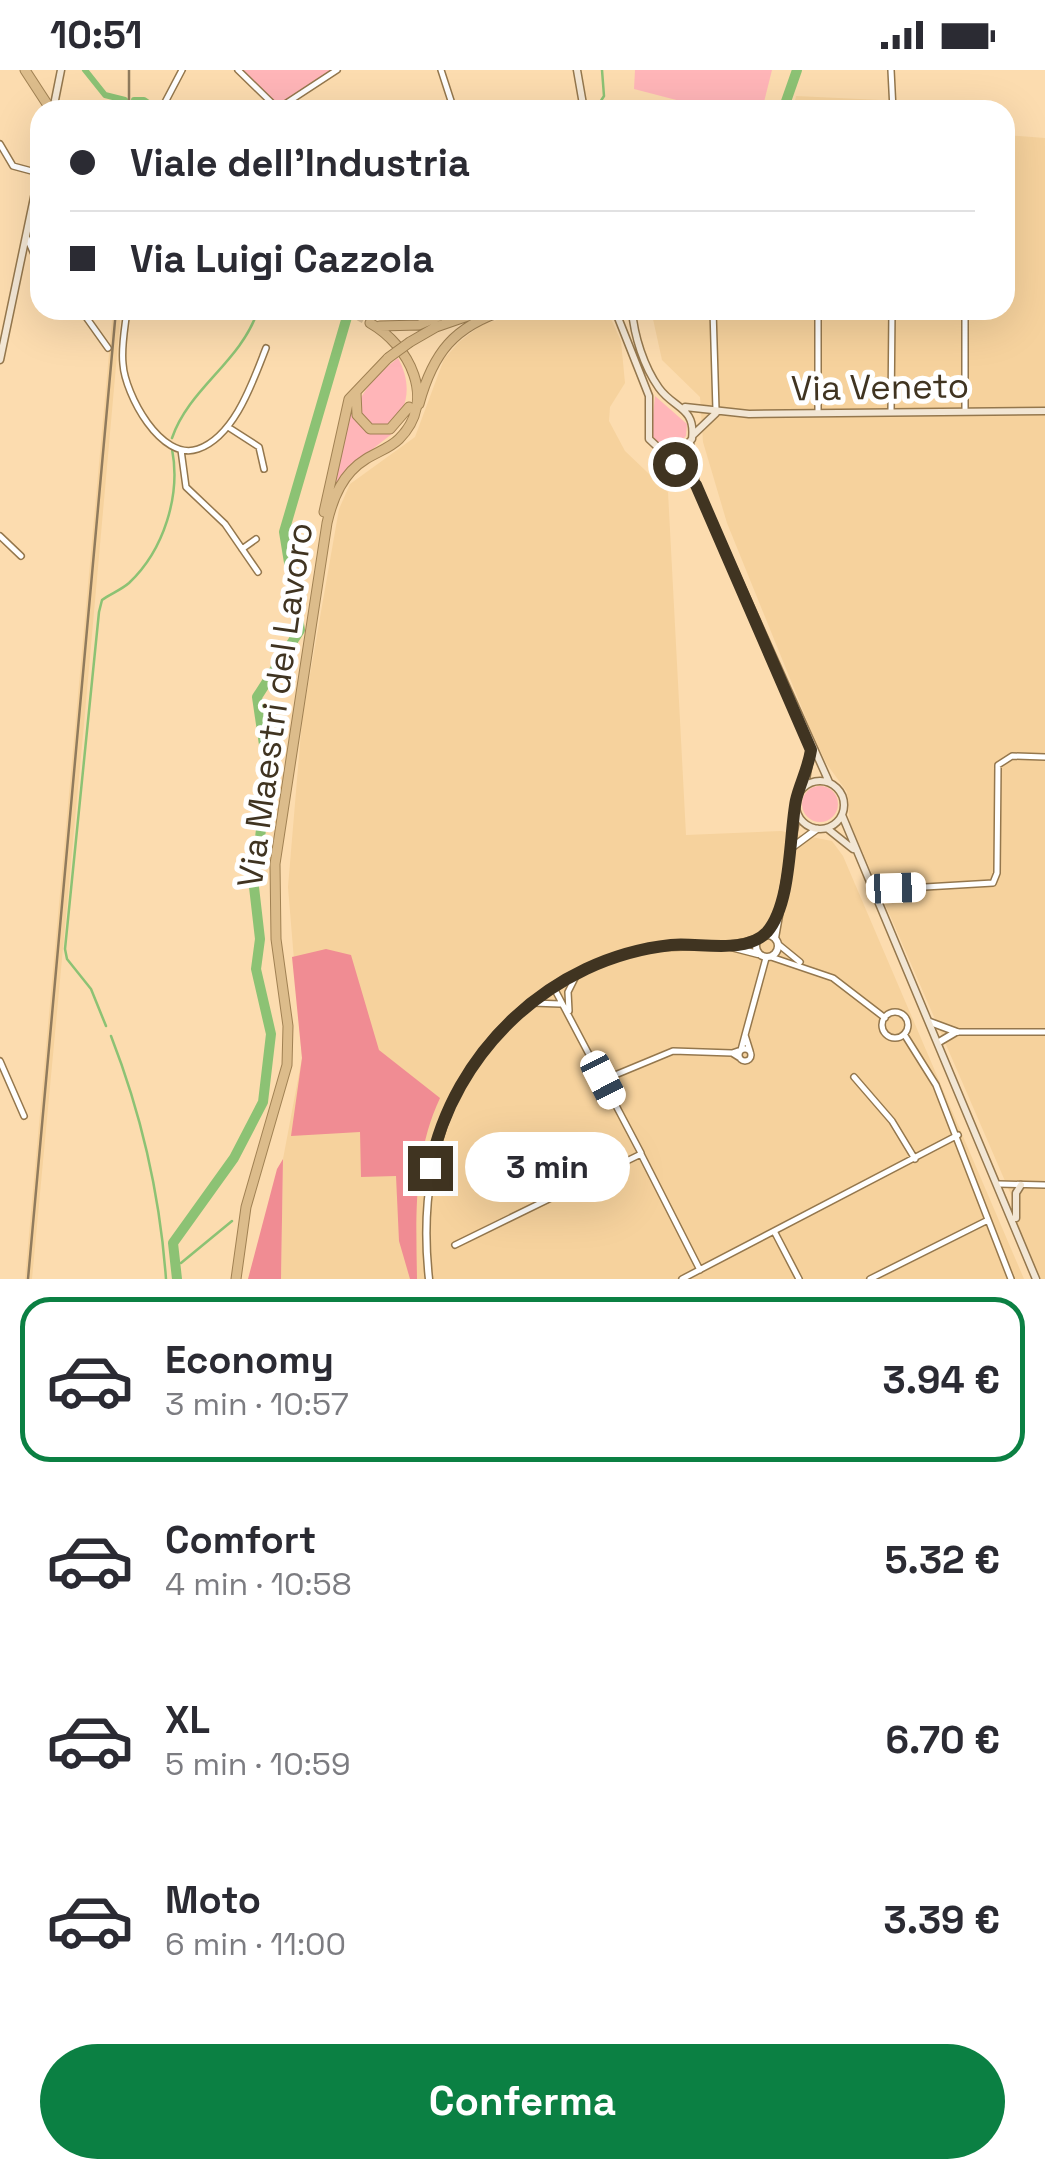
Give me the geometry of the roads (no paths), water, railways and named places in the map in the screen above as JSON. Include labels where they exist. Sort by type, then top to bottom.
[{"type":"highway","points":[[25,70],[48,100]]},
{"type":"highway","points":[[370,323],[420,325],[431,320]]},
{"type":"highway","points":[[318,580],[325,506],[344,411],[359,385],[388,358],[436,327],[456,320]]},
{"type":"highway","points":[[380,452],[402,437],[413,423],[442,348],[464,327],[481,320]]},
{"type":"highway","points":[[370,323],[392,344],[407,367],[410,407],[401,429],[380,452]]},
{"type":"highway","points":[[370,323],[402,346],[412,366],[415,405],[402,437]]},
{"type":"highway","points":[[359,385],[357,415],[370,428],[390,429],[410,407]]},
{"type":"highway","name":"Via Maestri del Lavoro","points":[[236,1279],[246,1207],[287,1065],[288,1026],[276,938],[275,864],[318,580],[335,495],[350,472],[380,452]]},
{"type":"main road","points":[[54,100],[61,70]]},
{"type":"main road","points":[[577,70],[582,100]]},
{"type":"main road","points":[[0,360],[30,223]]},
{"type":"main road","points":[[619,320],[648,392],[648,436],[653,446],[696,485]]},
{"type":"main road","points":[[635,320],[651,374],[666,396],[685,407],[696,485],[811,750],[829,782],[843,796],[842,814],[854,849],[1017,1224],[1036,1279]]},
{"type":"main road","name":"Via Veneto","points":[[685,407],[716,413],[1045,411]]},
{"type":"main road","points":[[665,454],[679,453],[716,413]]},
{"type":"main road","points":[[811,750],[805,785],[798,795],[798,814],[817,829],[827,828],[842,814]]},
{"type":"main road","points":[[805,785],[829,782]]},
{"type":"main road","points":[[827,828],[854,849]]},
{"type":"main road","points":[[1017,1224],[1015,1204],[1021,1185]]},
{"type":"street","points":[[166,100],[182,70]]},
{"type":"street","points":[[238,70],[269,100]]},
{"type":"street","points":[[290,100],[337,70]]},
{"type":"street","points":[[441,70],[451,100]]},
{"type":"street","points":[[891,70],[891,100]]},
{"type":"street","points":[[0,144],[13,166],[30,169]]},
{"type":"street","points":[[27,238],[30,245]]},
{"type":"street","points":[[88,320],[108,348]]},
{"type":"street","points":[[126,320],[122,361],[136,406],[176,448],[186,487],[212,509],[258,572]]},
{"type":"street","points":[[714,320],[716,413]]},
{"type":"street","points":[[818,320],[818,412]]},
{"type":"street","points":[[892,320],[892,412]]},
{"type":"street","points":[[965,320],[966,410]]},
{"type":"street","points":[[176,448],[197,450],[228,426],[266,348]]},
{"type":"street","points":[[228,426],[250,437],[259,447],[264,469]]},
{"type":"street","points":[[0,536],[21,556]]},
{"type":"street","points":[[242,549],[256,539]]},
{"type":"street","points":[[874,890],[993,884],[998,873],[1001,760],[1045,757]]},
{"type":"street","points":[[765,956],[777,941],[776,917],[798,814]]},
{"type":"street","points":[[793,847],[817,829]]},
{"type":"street","points":[[740,1054],[765,956],[762,936],[776,917]]},
{"type":"street","points":[[428,1279],[425,1192],[448,1105],[488,1041],[533,1003],[578,974],[652,948],[725,945],[762,936],[777,941],[802,964]]},
{"type":"street","points":[[725,945],[802,964],[833,978],[885,1018],[887,1035],[904,1034]]},
{"type":"street","points":[[570,1019],[567,998],[578,974]]},
{"type":"street","points":[[554,988],[700,1270]]},
{"type":"street","points":[[533,1003],[563,1006]]},
{"type":"street","points":[[885,1018],[896,1013],[904,1016],[908,1027],[904,1034]]},
{"type":"street","points":[[930,1022],[958,1032],[1045,1032]]},
{"type":"street","points":[[938,1042],[958,1032]]},
{"type":"street","points":[[904,1034],[931,1074],[958,1135],[1011,1279]]},
{"type":"street","points":[[740,1054],[749,1060],[745,1035]]},
{"type":"street","points":[[603,1080],[673,1052],[750,1051]]},
{"type":"street","points":[[0,1061],[24,1116]]},
{"type":"street","points":[[854,1077],[892,1121],[915,1159]]},
{"type":"street","points":[[682,1279],[958,1135]]},
{"type":"street","points":[[455,1244],[641,1154]]},
{"type":"street","points":[[1000,1184],[1045,1184]]},
{"type":"street","points":[[870,1279],[989,1219]]},
{"type":"street","points":[[774,1231],[799,1279]]},
{"type":"waterway","points":[[85,70],[105,95],[125,100]]},
{"type":"waterway","points":[[601,100],[602,70]]},
{"type":"waterway","points":[[786,100],[797,70]]},
{"type":"waterway","points":[[134,100],[144,100]]},
{"type":"waterway","points":[[172,438],[190,404],[240,345],[254,320]]},
{"type":"waterway","points":[[177,1279],[173,1243],[234,1158],[263,1102],[271,1034],[256,969],[260,939],[254,887],[268,772],[257,697],[300,630],[284,532],[346,320]]},
{"type":"waterway","points":[[106,1026],[91,989],[67,959],[65,949],[99,612],[102,600],[141,570],[160,538],[172,503],[172,449]]},
{"type":"waterway","points":[[111,1036],[148,1155],[166,1279]]},
{"type":"waterway","points":[[181,1263],[232,1221]]},
{"type":"railway","points":[[129,70],[129,100]]},
{"type":"railway","points":[[28,1279],[115,320]]}]
